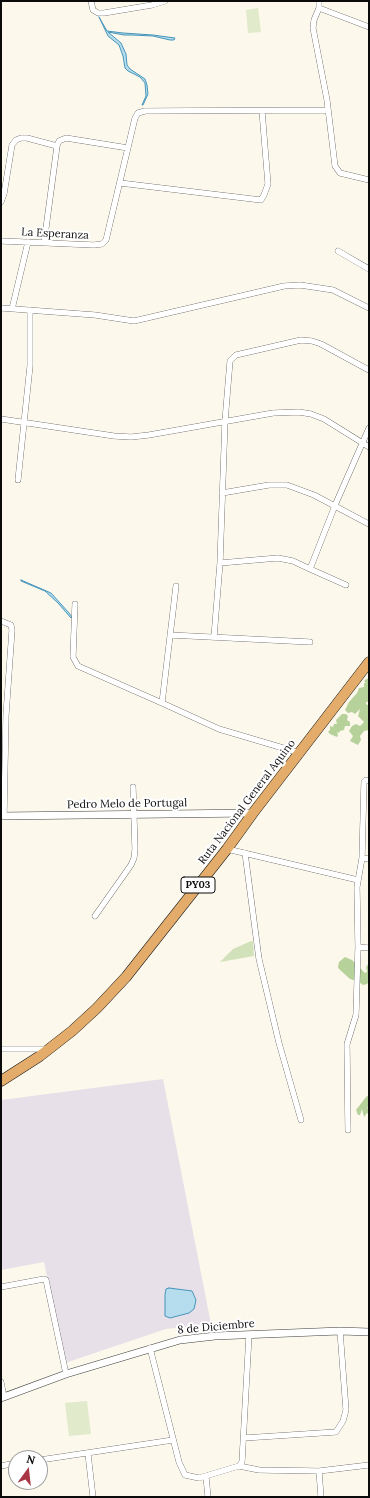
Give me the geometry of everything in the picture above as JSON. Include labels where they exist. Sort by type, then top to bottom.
[{"type":"highway","name":"Ruta Nacional General Aquino","points":[[1,1081],[20,1071],[51,1049],[97,1008],[126,977],[227,849],[369,662]]},
{"type":"street","points":[[91,1],[93,10],[98,13],[104,13],[152,5],[165,1]]},
{"type":"street","points":[[319,1],[319,8],[314,20],[313,28],[328,110],[333,160],[337,170],[340,173],[369,180]]},
{"type":"street","points":[[319,8],[369,27]]},
{"type":"street","points":[[262,111],[268,184],[261,200],[120,183],[135,118],[138,113],[144,112],[328,110]]},
{"type":"street","points":[[1,202],[4,194],[10,150],[16,140],[28,138],[57,146]]},
{"type":"street","points":[[44,243],[57,146],[59,141],[66,138],[128,148]]},
{"type":"street","name":"La Esperanza","points":[[1,242],[94,246],[102,244],[106,240],[120,183]]},
{"type":"street","points":[[12,309],[28,242]]},
{"type":"street","points":[[338,251],[369,269]]},
{"type":"street","points":[[1,308],[94,315],[134,321],[284,286],[300,285],[333,290],[369,308]]},
{"type":"street","points":[[18,480],[30,366],[30,310]]},
{"type":"street","points":[[214,637],[220,563],[225,421],[230,361],[236,355],[301,340],[321,344],[369,370]]},
{"type":"street","points":[[1,419],[114,436],[131,437],[273,413],[299,412],[311,414],[324,419],[369,447]]},
{"type":"street","points":[[310,569],[335,505],[369,428]]},
{"type":"street","points":[[222,493],[269,485],[287,485],[314,495],[369,524]]},
{"type":"street","points":[[220,563],[278,558],[293,561],[346,585]]},
{"type":"street","points":[[162,702],[176,586]]},
{"type":"street","points":[[75,604],[73,657],[78,666],[162,702],[219,729],[300,753]]},
{"type":"street","points":[[1,620],[11,625],[12,630],[4,715],[3,816]]},
{"type":"street","points":[[170,635],[310,642]]},
{"type":"street","points":[[348,1130],[347,1044],[356,1015],[358,947],[357,887],[362,858],[364,782],[366,780],[369,781]]},
{"type":"street","points":[[95,916],[131,865],[134,858],[133,786]]},
{"type":"street","name":"Pedro Melo de Portugal","points":[[3,816],[253,813]]},
{"type":"street","points":[[227,849],[358,880]]},
{"type":"street","points":[[246,853],[259,959],[279,1043],[301,1120]]},
{"type":"street","points":[[362,858],[369,859]]},
{"type":"street","points":[[358,947],[369,948]]},
{"type":"street","points":[[1,1049],[51,1049]]},
{"type":"street","points":[[1,1287],[44,1279],[46,1280],[66,1374]]},
{"type":"street","points":[[244,1438],[336,1432],[343,1421],[346,1410],[340,1331]]},
{"type":"street","name":"8 de Diciembre","points":[[2,1398],[66,1374],[180,1340],[340,1331],[369,1332]]},
{"type":"street","points":[[239,1466],[242,1462],[244,1438],[249,1335]]},
{"type":"street","points":[[150,1348],[179,1462],[185,1476],[193,1478],[206,1477],[239,1466],[259,1470],[319,1471],[369,1465]]},
{"type":"street","points":[[1,1382],[2,1398]]},
{"type":"street","points":[[48,1459],[173,1440]]},
{"type":"street","points":[[88,1454],[93,1497]]},
{"type":"street","points":[[319,1471],[322,1497]]},
{"type":"street","points":[[206,1477],[208,1497]]},
{"type":"shaded area","points":[[163,1079],[211,1324],[166,1329],[65,1363],[44,1262],[1,1270],[1,1100]]},
{"type":"green space","points":[[258,8],[261,32],[248,33],[246,10]]},
{"type":"green space","points":[[369,678],[369,702],[366,702],[366,704],[369,706],[369,730],[364,731],[360,736],[361,740],[358,745],[350,741],[353,736],[349,731],[352,726],[356,724],[360,726],[364,722],[358,716],[360,709],[355,714],[352,712],[348,713],[345,710],[359,688],[364,687],[364,683],[366,683],[364,681]]},
{"type":"green space","points":[[342,714],[346,714],[348,716],[347,720],[350,722],[350,726],[345,726],[344,730],[340,731],[339,733],[337,732],[337,737],[328,732],[330,730],[330,726],[333,727],[334,724],[337,724],[336,720]]},
{"type":"green space","points":[[251,941],[253,942],[254,956],[220,962],[233,949]]},
{"type":"green space","points":[[345,957],[352,960],[365,973],[367,972],[366,967],[369,963],[369,982],[367,984],[363,985],[350,979],[339,969],[339,962]]},
{"type":"green space","points":[[369,1095],[369,1106],[367,1108],[369,1109],[369,1114],[367,1113],[364,1117],[362,1109],[360,1115],[358,1115],[356,1110]]},
{"type":"green space","points":[[87,1401],[91,1434],[69,1436],[65,1403]]},
{"type":"water","points":[[99,17],[107,31],[175,38],[174,40],[170,40],[153,36],[124,35],[108,32],[121,43],[126,54],[127,65],[130,69],[145,79],[148,94],[143,105],[146,96],[145,83],[140,77],[125,68],[119,45],[108,36]]},
{"type":"water","points":[[21,580],[51,593],[72,617],[71,618],[45,591]]},
{"type":"water","points":[[169,1288],[192,1291],[196,1300],[194,1309],[189,1313],[170,1318],[165,1316],[165,1295],[166,1289]]}]
